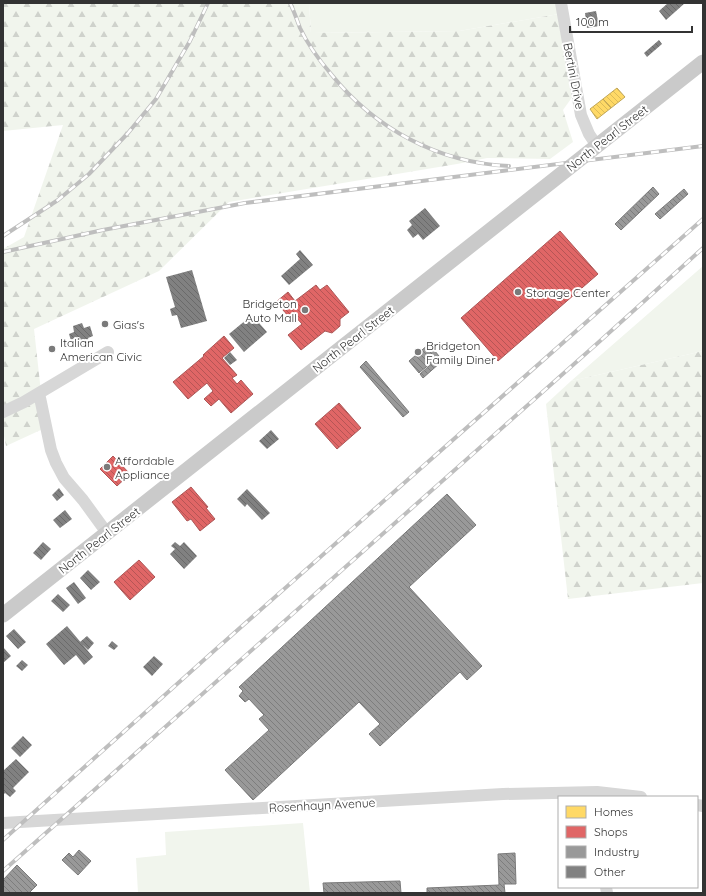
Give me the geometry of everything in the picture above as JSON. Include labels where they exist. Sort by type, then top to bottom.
[{"type":"main road","name":"North Pearl Street","points":[[3,616],[703,62]]},
{"type":"street","name":"Bertini Drive","points":[[561,3],[582,115],[589,134],[597,146]]},
{"type":"street","points":[[3,412],[39,393],[108,352]]},
{"type":"street","points":[[39,393],[51,450],[56,463],[64,478],[83,500],[107,533]]},
{"type":"street","name":"Rosenhayn Avenue","points":[[3,823],[503,794],[598,794],[627,796]]},
{"type":"green space","points":[[3,3],[309,3],[311,33],[459,31],[559,14],[573,96],[563,110],[573,142],[550,159],[487,158],[229,202],[159,271],[34,329],[45,428],[6,446],[3,431],[3,249],[24,237],[63,125],[3,131]]},
{"type":"green space","points":[[309,3],[557,3],[559,14],[459,31],[311,33]]},
{"type":"green space","points":[[703,266],[703,351],[571,381]]},
{"type":"green space","points":[[703,351],[703,583],[568,599],[546,404],[571,381]]},
{"type":"green space","points":[[303,823],[310,893],[138,893],[136,858],[166,855],[165,832]]},
{"type":"building: Homes","points":[[617,88],[625,97],[611,108],[603,99]]},
{"type":"building: Homes","points":[[603,99],[611,108],[597,119],[590,109]]},
{"type":"building: Shops","points":[[560,231],[598,274],[498,361],[461,318]]},
{"type":"building: Shops","points":[[316,285],[320,290],[327,285],[349,312],[340,319],[340,326],[332,333],[325,331],[301,350],[288,335],[302,324],[293,314],[289,317],[276,302],[288,292],[295,301]]},
{"type":"building: Shops","points":[[224,336],[234,348],[222,358],[237,375],[232,378],[237,384],[241,380],[253,394],[231,413],[219,399],[211,406],[204,399],[213,391],[207,383],[188,399],[173,382],[204,356],[203,355]]},
{"type":"building: Shops","points":[[339,403],[361,428],[337,449],[315,424]]},
{"type":"building: Shops","points":[[113,456],[130,474],[117,486],[100,469]]},
{"type":"building: Shops","points":[[191,487],[208,507],[206,508],[215,519],[200,531],[191,519],[187,521],[172,502]]},
{"type":"building: Shops","points":[[139,560],[155,577],[130,600],[114,582]]},
{"type":"building: Industry","points":[[653,187],[659,194],[621,230],[615,224]]},
{"type":"building: Industry","points":[[684,189],[688,194],[660,219],[655,214]]},
{"type":"building: Industry","points":[[429,344],[439,356],[419,373],[409,361]]},
{"type":"building: Industry","points":[[438,358],[441,362],[423,378],[420,374]]},
{"type":"building: Industry","points":[[366,361],[409,412],[403,417],[360,367]]},
{"type":"building: Industry","points":[[447,494],[476,525],[409,587],[482,666],[467,680],[460,672],[380,746],[369,734],[380,724],[359,702],[253,800],[225,770],[269,730],[259,719],[264,715],[249,699],[245,702],[239,696],[243,691],[239,687]]},
{"type":"building: Industry","points":[[79,850],[91,861],[78,875],[62,860],[69,853],[73,857]]},
{"type":"building: Industry","points":[[515,853],[516,884],[504,884],[505,893],[427,893],[427,888],[499,885],[498,854]]},
{"type":"building: Industry","points":[[17,865],[37,885],[29,893],[3,893],[3,880]]},
{"type":"building: Industry","points":[[400,881],[401,893],[324,893],[323,883]]},
{"type":"building: Other","points":[[668,3],[685,3],[666,20],[659,11]]},
{"type":"building: Other","points":[[596,11],[599,26],[587,28],[585,13]]},
{"type":"building: Other","points":[[659,40],[662,44],[647,57],[644,53]]},
{"type":"building: Other","points":[[425,208],[440,226],[423,240],[418,234],[413,238],[407,230],[412,225],[409,221]]},
{"type":"building: Other","points":[[300,250],[313,265],[289,285],[281,276],[300,259],[296,254]]},
{"type":"building: Other","points":[[192,270],[207,321],[181,328],[177,315],[172,316],[170,309],[175,307],[166,277]]},
{"type":"building: Other","points":[[252,315],[267,332],[244,352],[229,334]]},
{"type":"building: Other","points":[[82,323],[84,328],[90,326],[93,336],[88,338],[90,344],[80,346],[79,342],[72,344],[69,334],[74,332],[73,326]]},
{"type":"building: Other","points":[[230,352],[237,360],[230,365],[224,358]]},
{"type":"building: Other","points":[[271,430],[279,439],[267,449],[259,441]]},
{"type":"building: Other","points":[[59,488],[64,495],[57,501],[52,495]]},
{"type":"building: Other","points":[[247,489],[270,513],[262,520],[247,504],[245,507],[237,499]]},
{"type":"building: Other","points":[[65,510],[72,519],[60,528],[53,520]]},
{"type":"building: Other","points":[[43,542],[51,549],[41,560],[33,553]]},
{"type":"building: Other","points":[[175,542],[180,546],[184,542],[197,556],[184,569],[170,554],[175,549],[171,546]]},
{"type":"building: Other","points":[[88,570],[100,582],[91,590],[80,578]]},
{"type":"building: Other","points":[[74,582],[86,598],[78,604],[66,588]]},
{"type":"building: Other","points":[[58,594],[70,605],[63,612],[51,601]]},
{"type":"building: Other","points":[[67,626],[93,657],[84,665],[76,655],[64,665],[46,644]]},
{"type":"building: Other","points":[[14,629],[26,642],[18,649],[6,636]]},
{"type":"building: Other","points":[[87,636],[94,643],[88,650],[80,642]]},
{"type":"building: Other","points":[[112,641],[118,646],[114,650],[108,646]]},
{"type":"building: Other","points":[[3,647],[11,656],[3,663]]},
{"type":"building: Other","points":[[154,656],[163,664],[152,676],[143,667]]},
{"type":"building: Other","points":[[22,660],[28,665],[22,671],[16,666]]},
{"type":"building: Other","points":[[23,736],[32,745],[20,757],[11,748]]},
{"type":"building: Other","points":[[16,759],[29,772],[13,788],[16,791],[10,797],[5,793],[3,795],[3,771]]},
{"type":"railway","points":[[3,236],[58,200],[89,174],[128,133],[156,99],[190,41],[208,3]]},
{"type":"railway","points":[[290,3],[303,34],[318,58],[348,94],[388,126],[410,140],[458,158],[509,166]]},
{"type":"railway","points":[[3,252],[103,230],[245,203],[703,146]]},
{"type":"railway","points":[[3,840],[215,650],[703,219]]},
{"type":"railway","points":[[3,871],[703,248]]},
{"type":"place","name":"Storage Center","points":[[518,292]]},
{"type":"place","name":"Bridgeton Auto Mall","points":[[305,310]]},
{"type":"place","name":"Gias's","points":[[105,324]]},
{"type":"place","name":"Italian American Civic","points":[[52,349]]},
{"type":"place","name":"Bridgeton Family Diner","points":[[418,352]]},
{"type":"place","name":"Affordable Appliance","points":[[107,467]]}]
